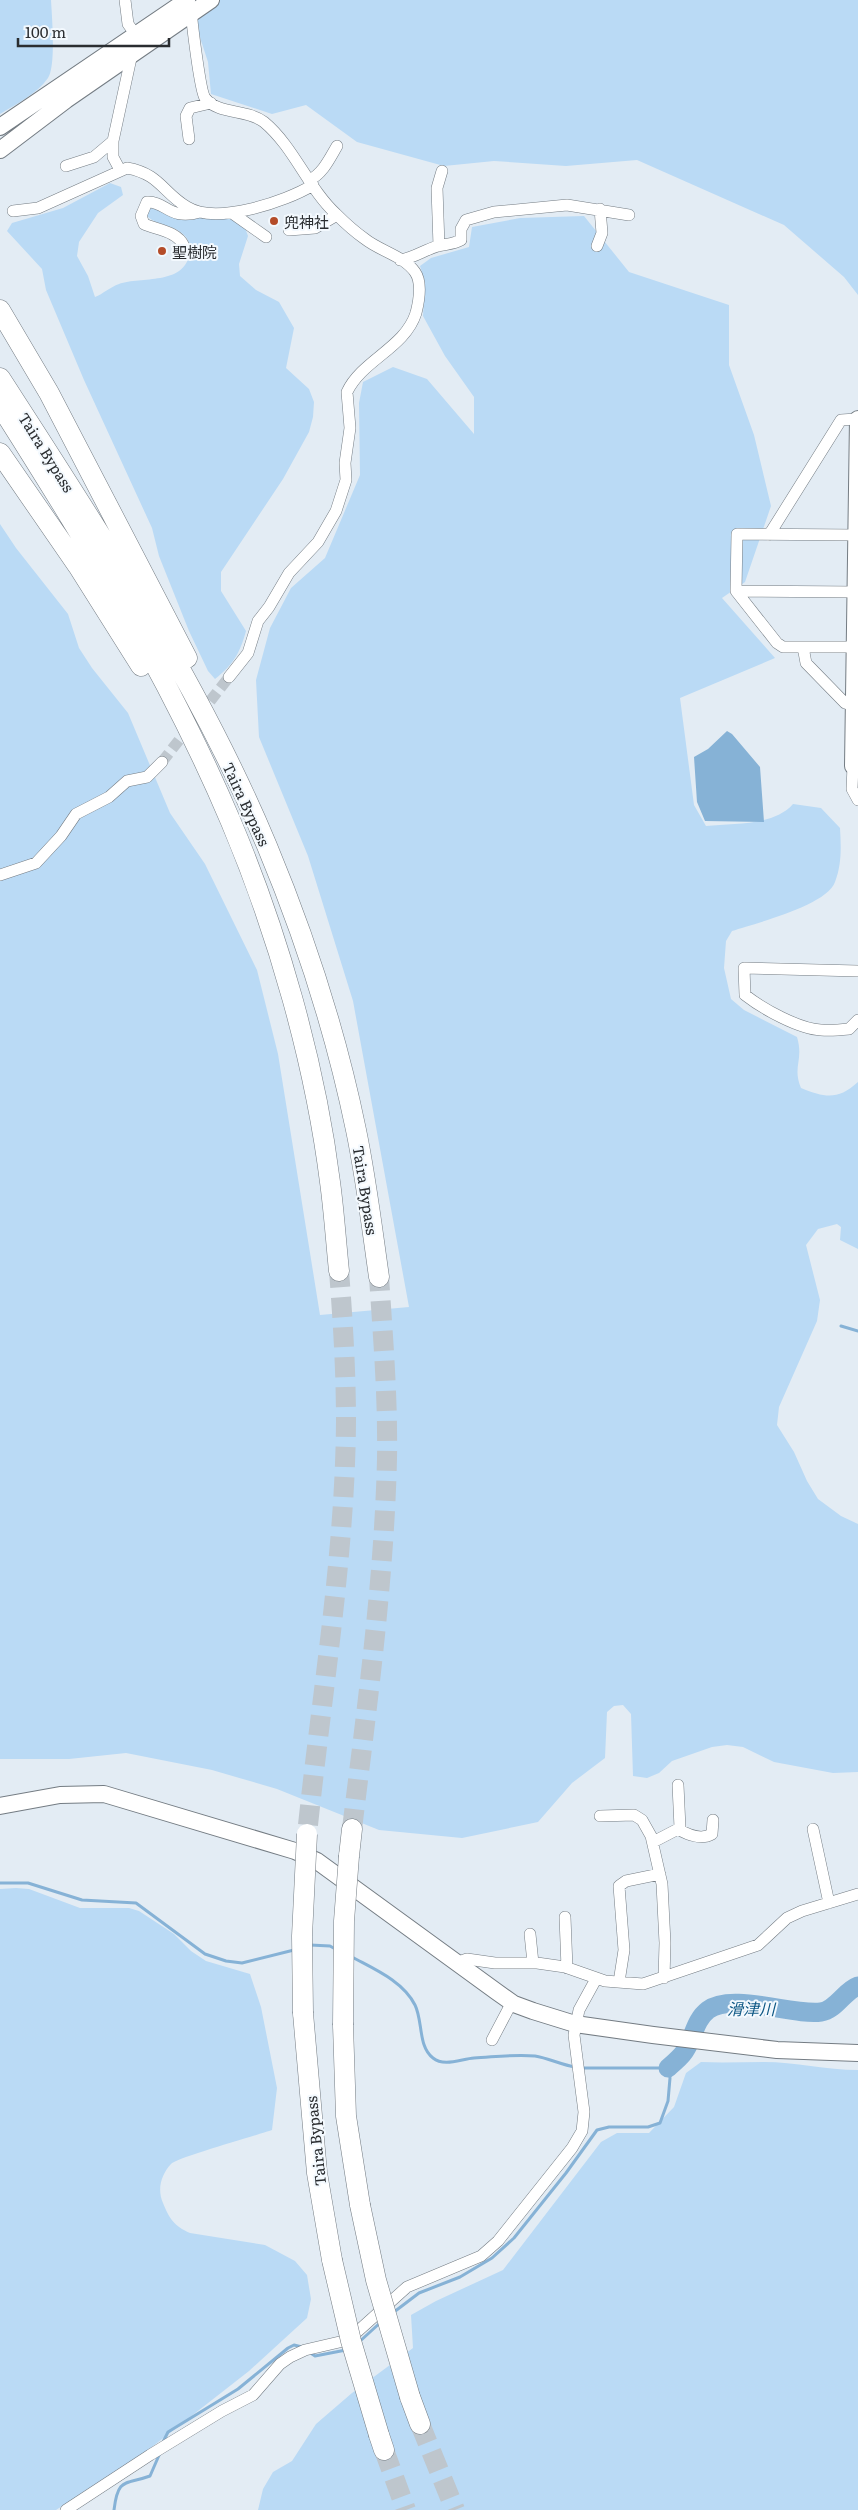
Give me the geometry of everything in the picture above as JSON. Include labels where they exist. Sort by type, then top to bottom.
[{"type":"highway","points":[[0,310],[72,435],[187,658],[245,777],[277,856],[300,921],[320,994]]},
{"type":"highway","name":"Taira Bypass","points":[[0,378],[130,585],[214,735],[267,846],[292,909],[320,994],[356,1130],[379,1277]]},
{"type":"highway","name":"Taira Bypass","points":[[0,405],[117,595],[161,675],[198,748],[246,861],[283,966],[316,1101],[331,1183],[339,1271]]},
{"type":"highway","points":[[0,453],[78,566],[130,646],[171,717],[246,861]]},
{"type":"highway","points":[[352,1829],[344,1921],[343,2025],[346,2116],[360,2205],[376,2280],[410,2397],[420,2424]]},
{"type":"highway","name":"Taira Bypass","points":[[308,1830],[303,1918],[303,2013],[317,2173],[332,2260],[351,2341],[382,2443]]},
{"type":"street","points":[[125,0],[128,24],[136,35]]},
{"type":"street","points":[[0,127],[136,35],[190,4],[210,0]]},
{"type":"street","points":[[0,150],[130,56],[190,4]]},
{"type":"street","points":[[190,4],[201,92],[211,104]]},
{"type":"street","points":[[120,170],[113,157],[113,141],[117,114],[127,84],[130,56],[136,35]]},
{"type":"street","points":[[189,139],[186,116],[190,108],[211,104],[240,111],[263,121],[280,138],[337,215],[364,239],[410,266],[417,274],[419,283],[416,312],[396,345],[383,352],[347,392],[350,428],[345,463],[346,480],[336,511],[318,542],[289,573],[269,607],[258,620],[248,653],[229,676]]},
{"type":"street","points":[[66,166],[94,158],[113,141]]},
{"type":"street","points":[[13,211],[38,208],[127,168],[149,175],[187,207],[210,215],[232,213],[297,194],[311,182],[337,146]]},
{"type":"street","points":[[439,246],[437,188],[442,170]]},
{"type":"street","points":[[184,246],[182,241],[173,234],[144,224],[141,216],[144,207],[147,202],[152,202],[175,214],[186,215],[200,212]]},
{"type":"street","points":[[400,260],[414,258],[439,246],[461,240],[461,229],[466,220],[494,212],[549,205],[600,209],[623,216],[629,215]]},
{"type":"street","points":[[597,246],[602,232],[600,209]]},
{"type":"street","points":[[232,213],[266,237]]},
{"type":"street","points":[[289,230],[315,228],[337,215]]},
{"type":"street","points":[[769,535],[841,420],[857,419],[856,707],[855,766],[852,789],[858,800]]},
{"type":"street","points":[[856,648],[783,647],[777,643],[736,590],[737,534],[857,535]]},
{"type":"street","points":[[736,590],[856,592]]},
{"type":"street","points":[[803,647],[806,663],[844,703],[856,707]]},
{"type":"street","points":[[0,875],[36,863],[61,836],[76,814],[109,796],[127,780],[147,777],[162,762]]},
{"type":"street","points":[[858,971],[744,968],[743,985],[745,996],[759,1006],[806,1027],[820,1030],[849,1029],[858,1020]]},
{"type":"street","points":[[653,1842],[678,1829],[681,1824],[678,1785]]},
{"type":"street","points":[[0,1806],[60,1795],[104,1794],[295,1851],[317,1861],[512,2002],[576,2024],[777,2050],[858,2053]]},
{"type":"street","points":[[600,1816],[634,1815],[638,1817],[653,1842],[660,1874],[665,1913],[664,1978]]},
{"type":"street","points":[[678,1829],[688,1834],[706,1837],[712,1834],[713,1820]]},
{"type":"street","points":[[813,1829],[829,1903]]},
{"type":"street","points":[[620,1982],[624,1950],[619,1886],[626,1881],[660,1874]]},
{"type":"street","points":[[456,1963],[467,1959],[495,1963],[532,1963],[567,1968],[596,1979],[644,1984],[758,1945],[787,1918],[802,1911],[858,1894]]},
{"type":"street","points":[[566,1917],[567,1968]]},
{"type":"street","points":[[530,1934],[532,1963]]},
{"type":"street","points":[[66,2510],[150,2455],[222,2411],[253,2395],[280,2364],[290,2357],[305,2350],[348,2340],[407,2287],[487,2252],[572,2148],[582,2131],[584,2112],[575,2043],[576,2024],[583,2002],[596,1979]]},
{"type":"street","points":[[492,2040],[512,2002]]},
{"type":"shaded area","points":[[0,0],[51,0],[53,41],[52,63],[48,78],[32,94],[0,114]]},
{"type":"shaded area","points":[[218,0],[858,0],[858,295],[844,277],[784,225],[637,160],[566,166],[494,161],[444,166],[357,142],[306,105],[272,114],[211,94],[208,62],[193,16]]},
{"type":"shaded area","points":[[110,183],[121,187],[123,195],[98,213],[79,242],[77,256],[88,276],[95,297],[119,284],[171,275],[180,270],[186,263],[190,252],[187,238],[180,231],[155,222],[147,216],[150,207],[200,217],[226,218],[237,221],[244,225],[248,236],[239,264],[240,276],[256,290],[279,302],[294,328],[286,368],[309,389],[314,402],[309,432],[283,479],[221,572],[221,591],[246,631],[235,658],[227,669],[215,679],[208,671],[189,631],[159,556],[152,528],[84,380],[46,290],[42,269],[7,231],[12,223],[63,208]]},
{"type":"shaded area","points":[[584,216],[629,272],[729,305],[729,365],[754,435],[771,506],[745,582],[722,598],[775,658],[680,698],[694,805],[706,826],[741,824],[765,820],[785,811],[793,804],[821,808],[840,828],[839,868],[835,882],[829,891],[805,906],[732,931],[726,941],[724,968],[731,999],[744,1010],[797,1037],[799,1045],[798,1074],[801,1088],[831,1096],[844,1092],[858,1082],[858,1249],[840,1240],[841,1227],[837,1224],[818,1229],[806,1245],[820,1300],[817,1321],[779,1407],[777,1425],[794,1452],[807,1481],[818,1499],[841,1516],[858,1524],[858,1772],[833,1773],[774,1762],[743,1747],[727,1745],[712,1747],[672,1761],[659,1773],[647,1778],[633,1776],[631,1714],[623,1705],[614,1706],[607,1712],[605,1758],[572,1783],[538,1822],[462,1838],[379,1830],[277,1789],[212,1770],[126,1753],[69,1759],[0,1759],[0,524],[16,548],[68,614],[79,648],[92,668],[128,713],[170,813],[205,864],[257,970],[278,1054],[320,1315],[409,1307],[353,1001],[308,856],[259,737],[256,680],[270,628],[291,588],[325,558],[360,475],[359,403],[363,382],[393,367],[427,379],[474,434],[474,397],[445,356],[423,316],[425,282],[420,266],[431,258],[469,247],[472,227],[520,218]]},
{"type":"shaded area","points":[[727,731],[732,734],[760,767],[764,822],[705,821],[697,802],[694,757],[708,749]]},
{"type":"shaded area","points":[[0,1889],[29,1889],[80,1908],[129,1908],[139,1911],[174,1934],[191,1951],[206,1961],[250,1974],[261,2007],[277,2088],[272,2130],[176,2161],[171,2164],[165,2173],[161,2182],[160,2193],[173,2221],[190,2233],[265,2245],[295,2261],[307,2275],[311,2299],[307,2318],[249,2371],[148,2450],[56,2510],[0,2510]]},
{"type":"shaded area","points":[[701,2062],[776,2062],[858,2070],[858,2510],[258,2510],[263,2489],[273,2472],[292,2461],[316,2424],[352,2393],[413,2348],[411,2315],[436,2301],[503,2270],[601,2142],[617,2133],[649,2133],[674,2107],[686,2073]]},
{"type":"waterway","points":[[841,1326],[858,1331]]},
{"type":"waterway","points":[[0,1883],[28,1883],[82,1900],[136,1903],[205,1954],[226,1961],[242,1963],[294,1950]]},
{"type":"waterway","points":[[310,1945],[330,1946],[337,1950]]},
{"type":"waterway","points":[[352,1957],[396,1982],[410,1997],[417,2011],[425,2047],[428,2053],[437,2061],[453,2062],[474,2058],[527,2055],[575,2067]]},
{"type":"waterway","name":"滑津川","points":[[668,2068],[684,2052],[700,2018],[708,2010],[719,2005],[732,2003],[747,2004],[795,2011],[821,2012],[831,2008],[848,1992],[858,1986]]},
{"type":"waterway","points":[[394,2312],[419,2293],[460,2277],[492,2258],[514,2238],[566,2173],[597,2130],[609,2127],[648,2127],[660,2123],[668,2101],[670,2078],[668,2068],[581,2068]]},
{"type":"waterway","points":[[358,2343],[381,2322]]},
{"type":"waterway","points":[[163,2442],[168,2432],[238,2389],[288,2348],[294,2345],[302,2347]]},
{"type":"waterway","points":[[309,2352],[315,2356],[346,2350]]},
{"type":"waterway","points":[[114,2510],[121,2487],[129,2482],[150,2476],[160,2453]]},
{"type":"tunnel","points":[[200,714],[229,677]]},
{"type":"tunnel","points":[[162,762],[190,726]]},
{"type":"tunnel","points":[[308,1825],[332,1624],[345,1472],[345,1384],[339,1271]]},
{"type":"tunnel","points":[[352,1829],[379,1598],[385,1505],[387,1413],[379,1277]]},
{"type":"tunnel","points":[[420,2424],[455,2510]]},
{"type":"tunnel","points":[[384,2450],[406,2510]]},
{"type":"place","name":"兜神社","points":[[274,221]]},
{"type":"place","name":"聖樹院","points":[[162,251]]}]
